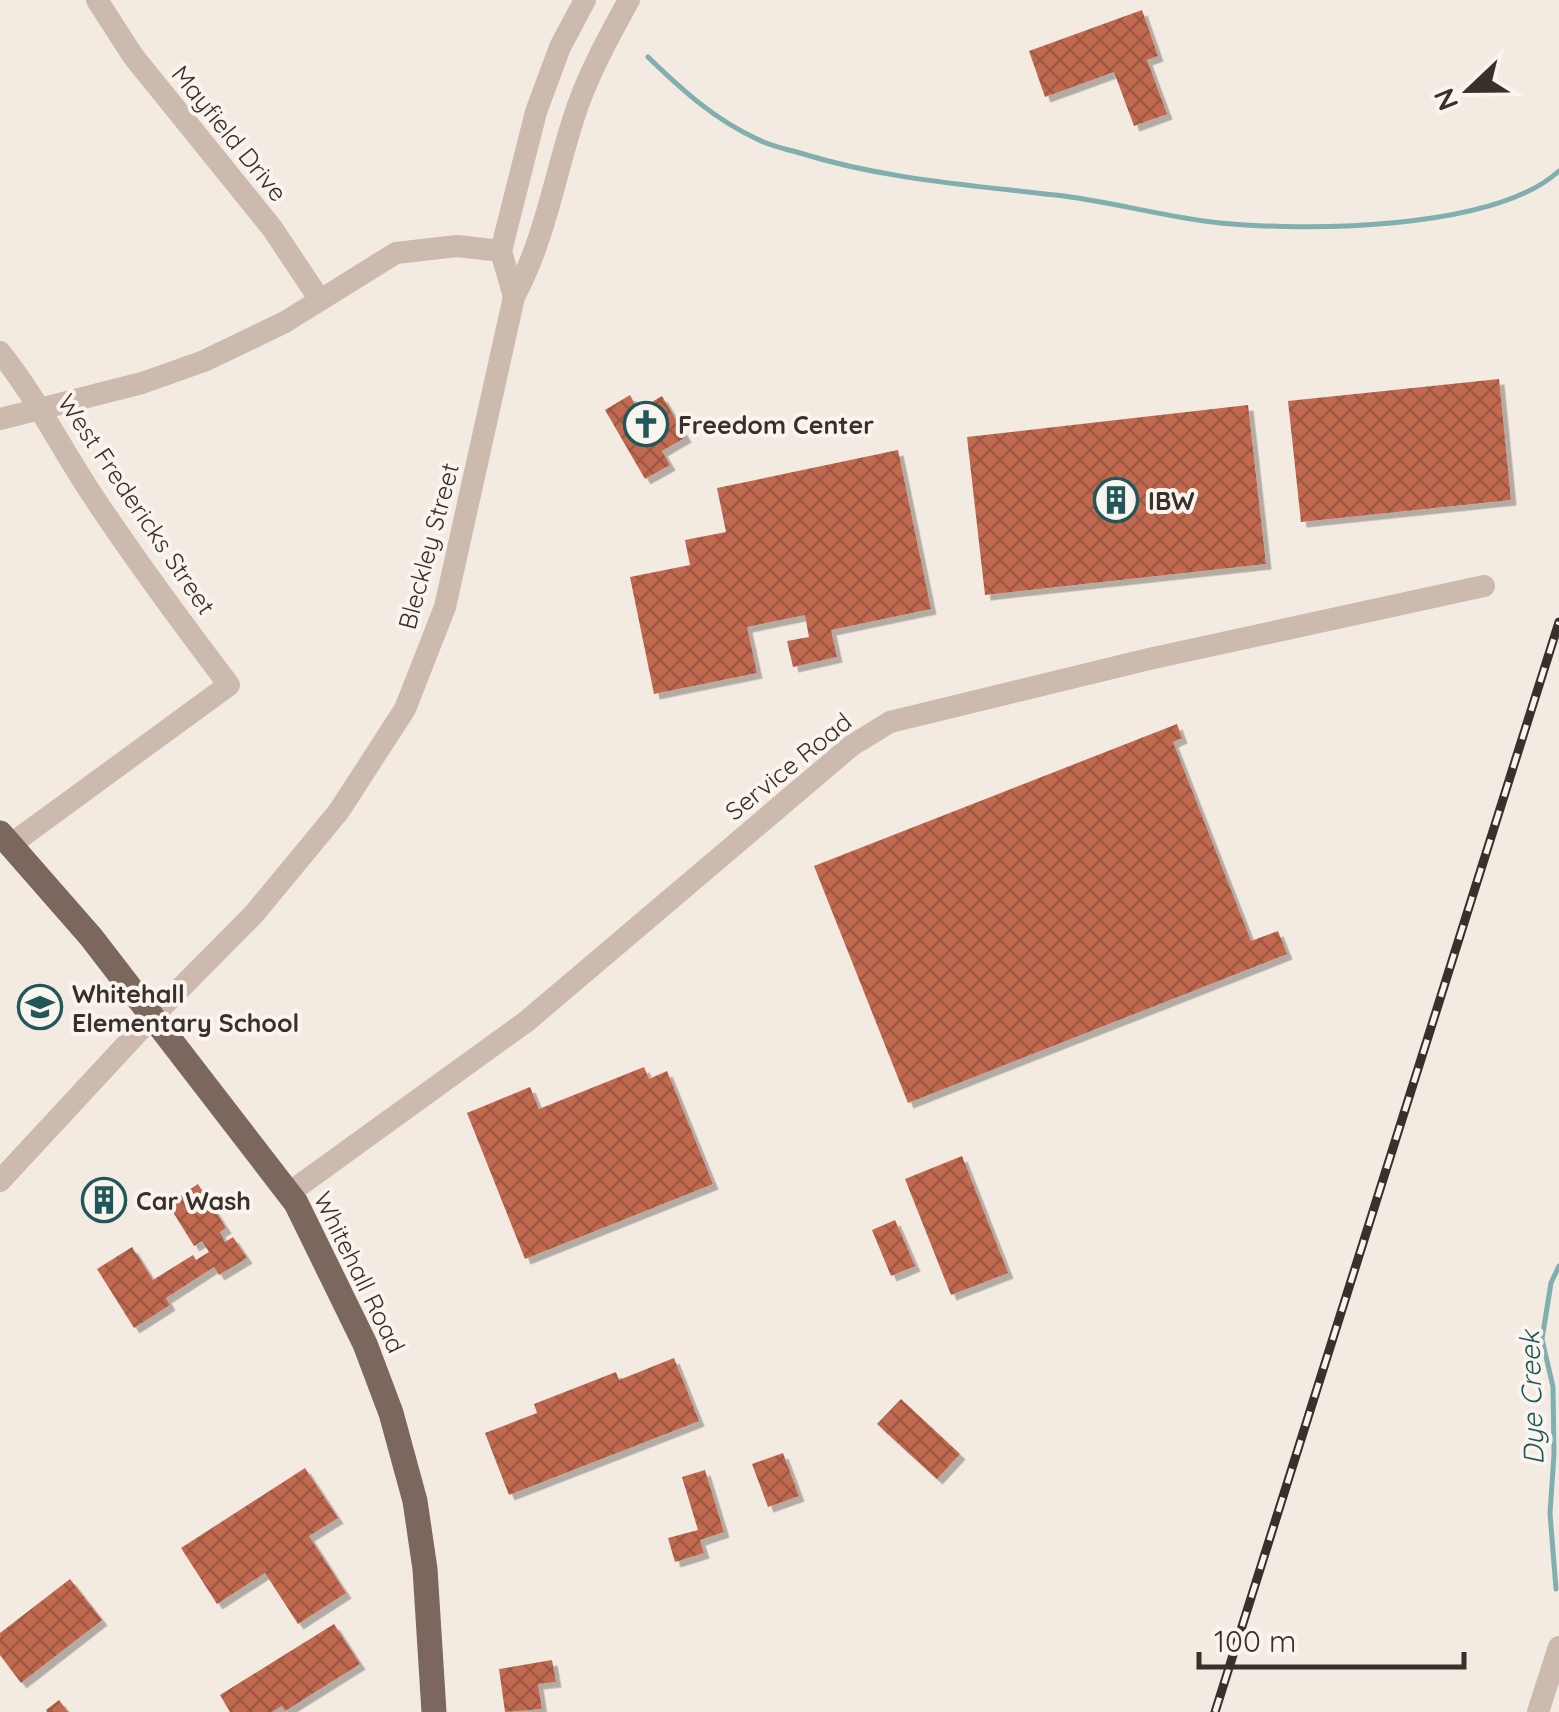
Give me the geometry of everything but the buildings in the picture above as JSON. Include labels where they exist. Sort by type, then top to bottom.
[{"type":"main road","name":"Whitehall Road","points":[[5,839],[90,938],[289,1193],[365,1344],[391,1413],[415,1501],[425,1570],[434,1712]]},
{"type":"street","name":"Mayfield Drive","points":[[97,0],[132,56],[272,228],[320,300]]},
{"type":"street","name":"Bleckley Street","points":[[514,297],[501,251],[536,112],[560,47],[586,0]]},
{"type":"street","name":"Bleckley Street","points":[[0,1181],[254,914],[340,810],[405,709],[446,607],[514,297],[534,260],[574,116],[602,49],[629,0]]},
{"type":"street","points":[[0,419],[142,383],[204,362],[249,341],[396,253],[456,246],[501,251]]},
{"type":"street","name":"West Fredericks Street","points":[[0,352],[41,408],[143,571],[229,685],[5,839]]},
{"type":"street","name":"Service Road","points":[[289,1193],[527,1021],[851,746],[890,722],[1484,586]]},
{"type":"street","points":[[1538,1712],[1559,1647]]},
{"type":"waterway","points":[[648,57],[713,113],[778,147],[894,175],[1076,198],[1220,223],[1347,226],[1445,216],[1490,206],[1529,191],[1559,171]]},
{"type":"waterway","name":"Dye Creek","points":[[1556,1589],[1550,1513],[1553,1387],[1542,1339],[1551,1283],[1559,1266]]},
{"type":"railway","points":[[1215,1712],[1559,622]]},
{"type":"place","name":"Freedom Center","points":[[646,424]]},
{"type":"place","name":"IBW","points":[[1116,500]]},
{"type":"place","name":"Whitehall Elementary School","points":[[40,1007]]},
{"type":"place","name":"Car Wash","points":[[104,1200]]}]
